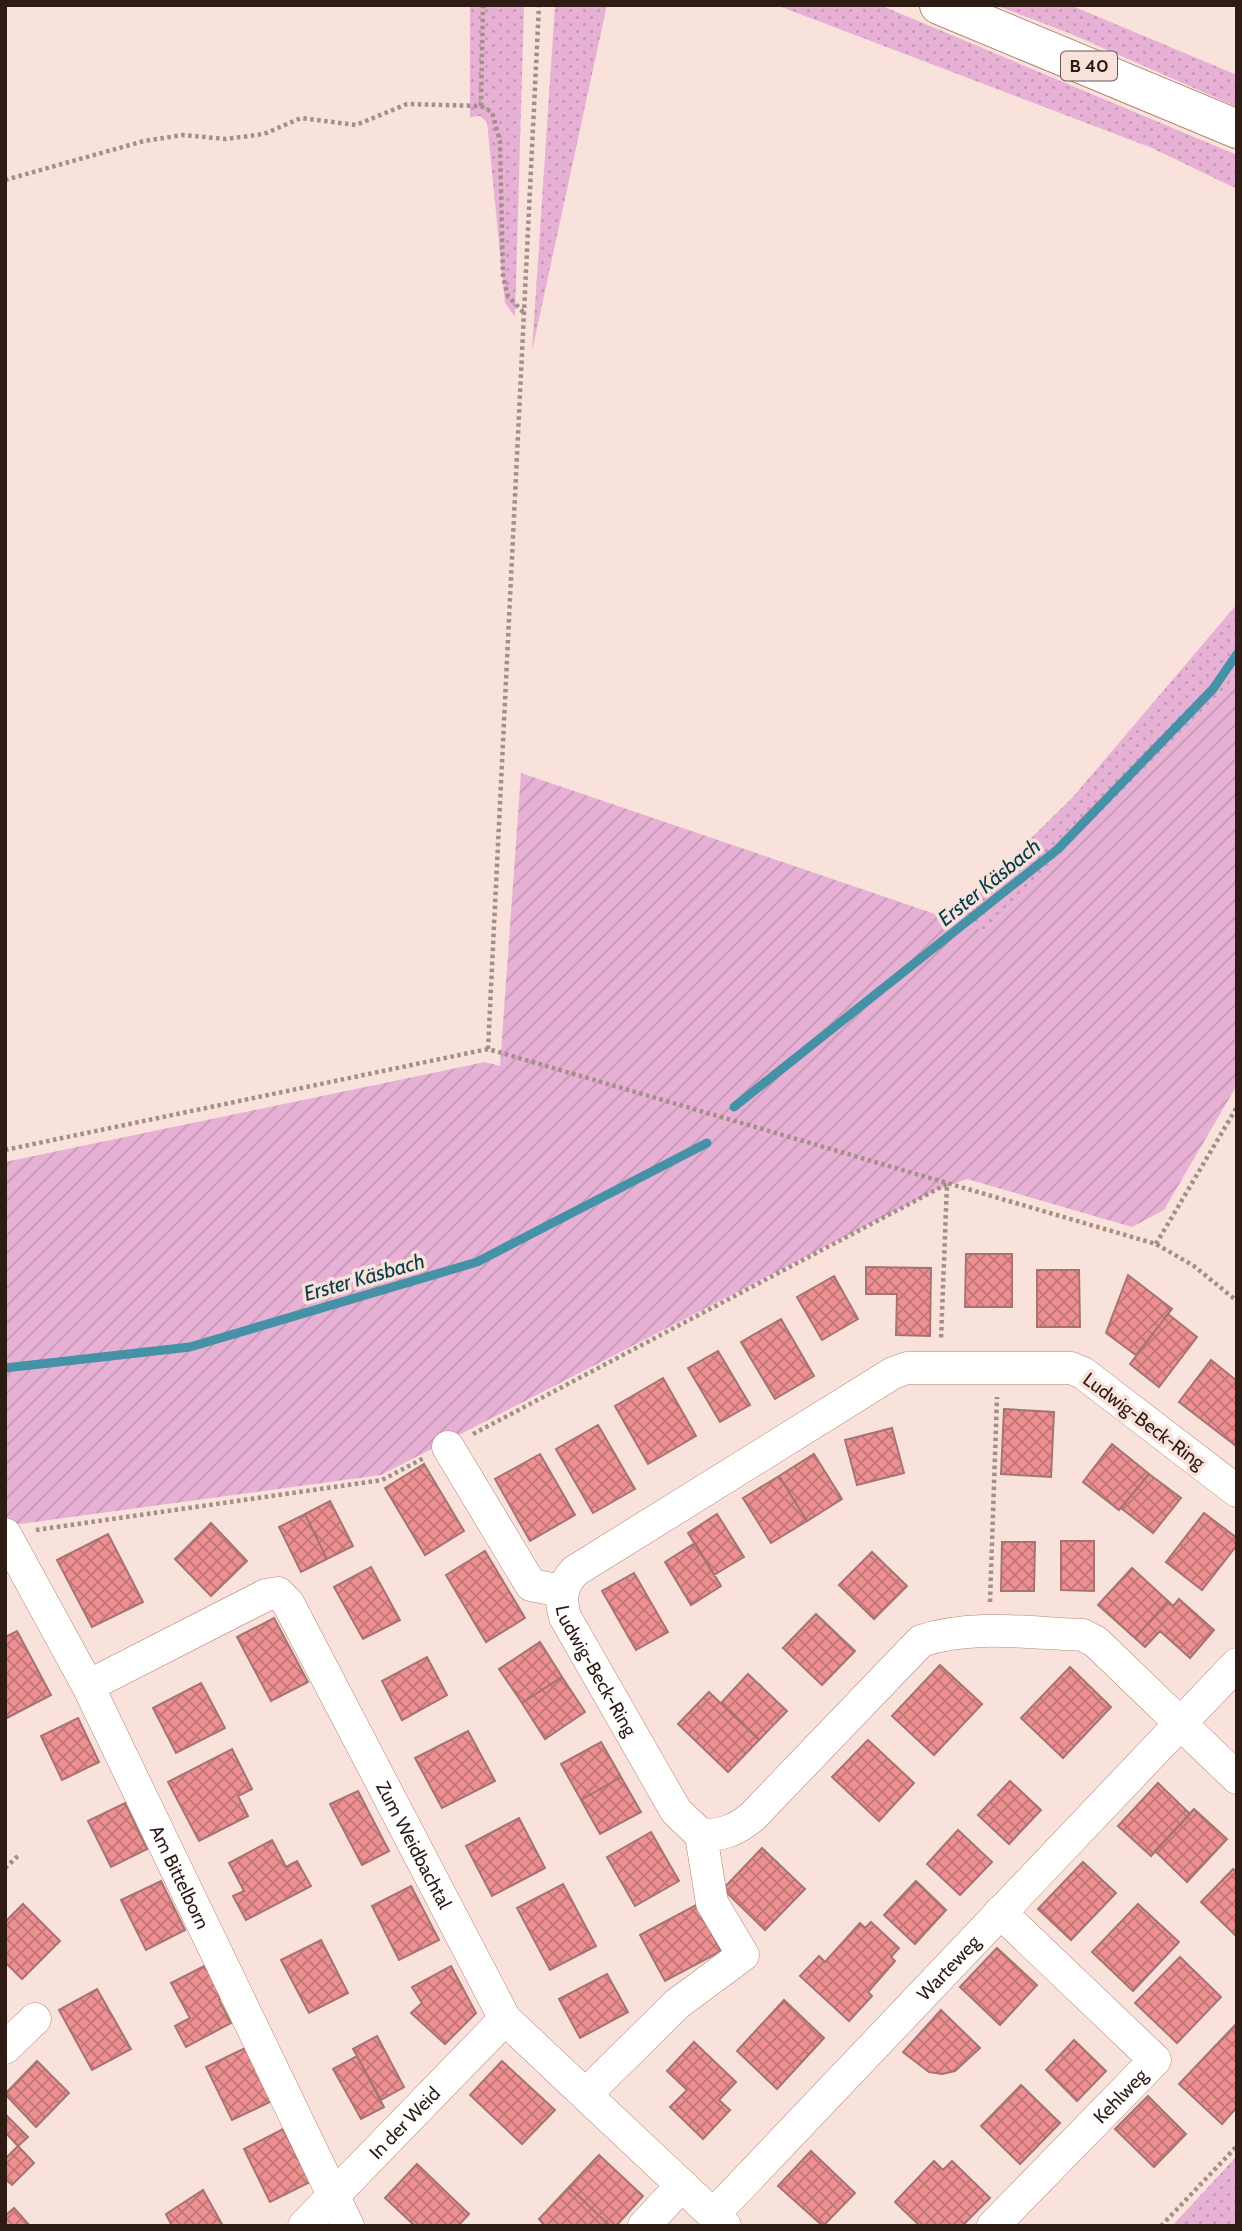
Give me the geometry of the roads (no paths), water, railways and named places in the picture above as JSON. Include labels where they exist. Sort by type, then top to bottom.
[{"type":"main road","name":"B 40","points":[[939,5],[1237,129]]},
{"type":"street","name":"Ludwig-Beck-Ring","points":[[701,1835],[677,1811],[565,1617],[562,1591],[567,1578],[575,1571],[893,1373],[907,1368],[1071,1368],[1083,1373],[1237,1491]]},
{"type":"street","points":[[448,1447],[531,1585],[562,1591]]},
{"type":"street","name":"Am Bittelborn","points":[[6,1534],[88,1686],[348,2226]]},
{"type":"street","name":"Zum Weidbachtal","points":[[88,1686],[266,1595],[278,1593],[288,1603],[505,2020],[720,2220]]},
{"type":"street","points":[[586,2094],[677,2004],[743,1955],[712,1903],[701,1835],[720,1835],[739,1828],[752,1817],[921,1641],[939,1635],[989,1631],[1083,1635],[1096,1642],[1237,1778]]},
{"type":"street","points":[[1181,1722],[1237,1664]]},
{"type":"street","name":"Warteweg","points":[[720,2220],[1000,1912],[1181,1722]]},
{"type":"street","name":"Kehlweg","points":[[993,2226],[1155,2060],[1000,1912]]},
{"type":"street","points":[[5,2048],[35,2019]]},
{"type":"street","name":"In der Weid","points":[[304,2226],[505,2020]]},
{"type":"street","points":[[644,2226],[682,2185]]},
{"type":"waterway","name":"Erster Käsbach","points":[[734,1107],[1058,849],[1213,689],[1237,654]]},
{"type":"waterway","name":"Erster Käsbach","points":[[5,1368],[190,1347],[477,1262],[707,1143]]}]
